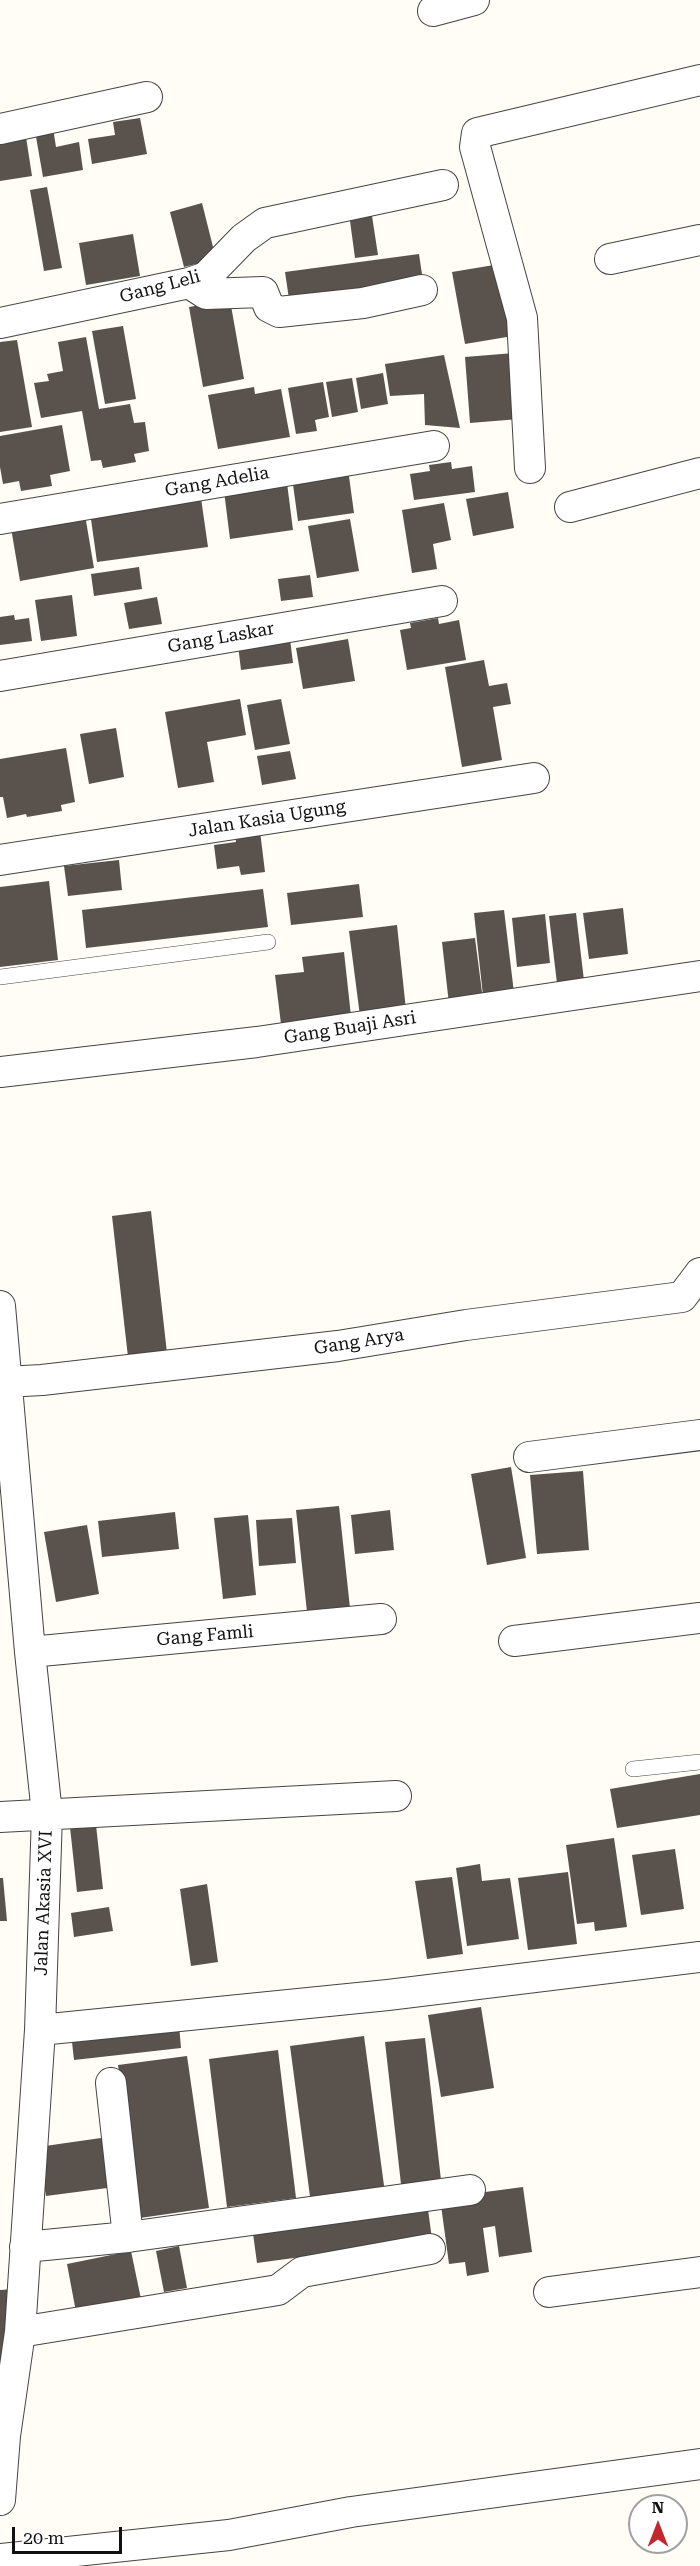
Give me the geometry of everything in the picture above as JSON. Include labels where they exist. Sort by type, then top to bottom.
[{"type":"street","points":[[433,11],[474,0]]},
{"type":"street","points":[[530,468],[522,318],[475,147],[477,133],[700,80]]},
{"type":"street","points":[[0,129],[147,97]]},
{"type":"street","name":"Gang Leli","points":[[0,323],[189,283],[206,277],[244,238],[265,223],[443,185]]},
{"type":"street","points":[[610,259],[700,240]]},
{"type":"street","points":[[189,283],[206,294],[263,292],[269,307],[279,312],[363,303],[422,290]]},
{"type":"street","name":"Gang Adelia","points":[[0,519],[434,446]]},
{"type":"street","points":[[570,507],[700,473]]},
{"type":"street","name":"Gang Laskar","points":[[0,676],[442,601]]},
{"type":"street","name":"Jalan Kasia Ugung","points":[[0,860],[534,778]]},
{"type":"street","name":"Gang Buaji Asri","points":[[0,1072],[257,1042],[700,976]]},
{"type":"street","name":"Gang Arya","points":[[5,1382],[42,1380],[338,1346],[466,1325],[682,1297],[700,1274]]},
{"type":"street","name":"Jalan Akasia XVI","points":[[0,1306],[5,1382],[47,1814],[40,2030],[20,2332],[2,2437],[0,2500]]},
{"type":"street","points":[[529,1457],[700,1435]]},
{"type":"street","points":[[514,1641],[700,1618]]},
{"type":"street","name":"Gang Famli","points":[[30,1652],[381,1619]]},
{"type":"street","points":[[0,1817],[396,1796]]},
{"type":"street","points":[[40,2030],[388,1995],[700,1957]]},
{"type":"street","points":[[111,2083],[128,2237]]},
{"type":"street","points":[[25,2247],[128,2237],[470,2190]]},
{"type":"street","points":[[20,2332],[278,2290],[303,2272],[430,2249]]},
{"type":"street","points":[[549,2292],[700,2272]]},
{"type":"street","points":[[0,2559],[229,2535],[351,2512],[700,2464]]},
{"type":"lane","points":[[0,977],[268,942]]},
{"type":"lane","points":[[633,1769],[700,1762]]},
{"type":"building","points":[[140,118],[147,154],[92,164],[88,139],[115,135],[113,122]]},
{"type":"building","points":[[53,128],[56,147],[79,142],[83,170],[43,177],[35,131]]},
{"type":"building","points":[[26,137],[32,176],[0,181],[0,141]]},
{"type":"building","points":[[47,187],[62,268],[44,271],[30,190]]},
{"type":"building","points":[[202,203],[216,259],[184,267],[170,212]]},
{"type":"building","points":[[370,203],[378,255],[355,258],[348,206]]},
{"type":"building","points":[[133,234],[140,276],[86,285],[79,243]]},
{"type":"building","points":[[419,254],[423,281],[289,299],[285,272]]},
{"type":"building","points":[[500,264],[513,336],[465,344],[452,272]]},
{"type":"building","points":[[230,300],[244,379],[203,387],[189,307]]},
{"type":"building","points":[[123,326],[136,399],[105,404],[92,331]]},
{"type":"building","points":[[86,337],[99,409],[130,404],[134,423],[145,422],[149,451],[134,454],[136,462],[103,468],[101,460],[91,461],[82,411],[41,418],[34,383],[49,381],[47,374],[63,371],[58,342]]},
{"type":"building","points":[[17,340],[32,427],[0,432],[0,342]]},
{"type":"building","points":[[514,353],[519,419],[470,423],[465,357]]},
{"type":"building","points":[[444,355],[460,428],[425,425],[424,394],[390,396],[385,364]]},
{"type":"building","points":[[383,373],[388,404],[361,409],[356,378]]},
{"type":"building","points":[[352,378],[358,412],[332,417],[326,382]]},
{"type":"building","points":[[323,382],[329,417],[315,420],[317,431],[296,434],[288,388]]},
{"type":"building","points":[[254,387],[255,394],[281,389],[290,437],[218,449],[208,395]]},
{"type":"building","points":[[62,425],[70,471],[50,475],[52,486],[21,491],[19,481],[3,484],[0,467],[0,436]]},
{"type":"building","points":[[451,462],[452,469],[472,466],[475,492],[414,500],[410,474],[430,471],[429,465]]},
{"type":"building","points":[[348,469],[354,513],[298,521],[292,477]]},
{"type":"building","points":[[287,483],[293,530],[230,539],[224,491]]},
{"type":"building","points":[[508,492],[514,528],[473,536],[466,499]]},
{"type":"building","points":[[201,498],[208,547],[97,562],[89,505]]},
{"type":"building","points":[[444,503],[451,540],[433,544],[437,569],[412,573],[402,510]]},
{"type":"building","points":[[85,515],[94,568],[20,581],[11,528]]},
{"type":"building","points":[[350,519],[359,571],[317,578],[308,526]]},
{"type":"building","points":[[139,567],[142,589],[94,596],[91,574]]},
{"type":"building","points":[[310,575],[313,597],[281,601],[278,579]]},
{"type":"building","points":[[72,595],[77,636],[41,641],[35,600]]},
{"type":"building","points":[[157,597],[162,624],[129,629],[124,603]]},
{"type":"building","points":[[14,615],[15,620],[29,618],[32,641],[0,645],[0,617]]},
{"type":"building","points":[[438,618],[439,624],[459,620],[466,660],[407,670],[400,630],[411,628],[410,623]]},
{"type":"building","points":[[290,639],[293,663],[241,670],[238,645]]},
{"type":"building","points":[[348,639],[355,681],[303,689],[296,648]]},
{"type":"building","points":[[484,660],[489,686],[507,683],[511,704],[493,707],[502,760],[462,767],[445,667]]},
{"type":"building","points":[[240,699],[246,735],[207,742],[214,782],[178,788],[165,712]]},
{"type":"building","points":[[281,699],[290,744],[255,750],[247,705]]},
{"type":"building","points":[[116,728],[124,777],[89,784],[80,734]]},
{"type":"building","points":[[66,748],[75,802],[61,805],[62,811],[7,818],[3,797],[0,797],[0,759]]},
{"type":"building","points":[[290,751],[296,779],[262,785],[257,756]]},
{"type":"building","points":[[260,831],[265,872],[241,875],[239,866],[217,869],[214,845],[236,842],[235,834]]},
{"type":"building","points":[[119,860],[122,890],[68,896],[64,866]]},
{"type":"building","points":[[49,881],[58,960],[0,967],[0,887]]},
{"type":"building","points":[[359,884],[363,917],[291,925],[287,893]]},
{"type":"building","points":[[263,889],[268,927],[86,948],[82,910]]},
{"type":"building","points":[[623,908],[628,954],[589,959],[583,913]]},
{"type":"building","points":[[504,910],[515,1001],[484,1005],[474,913]]},
{"type":"building","points":[[576,913],[585,989],[558,992],[549,916]]},
{"type":"building","points":[[545,914],[550,963],[517,967],[512,918]]},
{"type":"building","points":[[397,925],[406,1010],[360,1016],[349,931]]},
{"type":"building","points":[[475,938],[483,1000],[449,1004],[442,942]]},
{"type":"building","points":[[344,952],[351,1016],[281,1024],[275,975],[304,972],[302,957]]},
{"type":"building","points":[[151,1211],[167,1353],[128,1357],[112,1216]]},
{"type":"building","points":[[511,1467],[526,1558],[487,1565],[471,1474]]},
{"type":"building","points":[[583,1471],[589,1550],[537,1554],[530,1475]]},
{"type":"building","points":[[339,1506],[350,1608],[307,1612],[296,1510]]},
{"type":"building","points":[[390,1510],[394,1550],[355,1554],[351,1515]]},
{"type":"building","points":[[175,1512],[179,1549],[102,1557],[98,1521]]},
{"type":"building","points":[[248,1515],[256,1595],[223,1599],[214,1518]]},
{"type":"building","points":[[292,1518],[296,1563],[259,1566],[256,1520]]},
{"type":"building","points":[[87,1525],[99,1594],[56,1602],[44,1532]]},
{"type":"building","points":[[700,1774],[700,1815],[617,1828],[610,1789]]},
{"type":"building","points":[[96,1825],[103,1889],[77,1892],[70,1827]]},
{"type":"building","points":[[614,1838],[627,1927],[595,1931],[594,1922],[577,1924],[566,1845]]},
{"type":"building","points":[[675,1849],[684,1909],[641,1915],[632,1855]]},
{"type":"building","points":[[480,1864],[482,1881],[510,1878],[519,1939],[467,1946],[456,1868]]},
{"type":"building","points":[[568,1872],[577,1944],[528,1950],[518,1878]]},
{"type":"building","points":[[452,1877],[463,1954],[427,1959],[415,1881]]},
{"type":"building","points":[[0,1878],[3,1878],[7,1921],[0,1921]]},
{"type":"building","points":[[207,1884],[218,1962],[191,1966],[180,1889]]},
{"type":"building","points":[[109,1907],[113,1931],[74,1937],[71,1913]]},
{"type":"building","points":[[481,2007],[494,2088],[441,2097],[428,2015]]},
{"type":"building","points":[[178,2013],[181,2048],[74,2060],[70,2024]]},
{"type":"building","points":[[364,2036],[385,2193],[311,2204],[290,2046]]},
{"type":"building","points":[[425,2038],[442,2189],[402,2193],[385,2042]]},
{"type":"building","points":[[278,2050],[296,2198],[227,2207],[209,2059]]},
{"type":"building","points":[[187,2056],[209,2208],[140,2218],[118,2065]]},
{"type":"building","points":[[108,2137],[115,2187],[46,2196],[38,2147]]},
{"type":"building","points":[[523,2187],[532,2252],[499,2257],[495,2226],[483,2228],[489,2272],[467,2276],[465,2262],[449,2264],[440,2198]]},
{"type":"building","points":[[427,2202],[432,2239],[257,2263],[252,2226]]},
{"type":"building","points":[[179,2246],[187,2288],[164,2292],[156,2251]]},
{"type":"building","points":[[131,2251],[141,2299],[76,2312],[67,2264]]},
{"type":"building","points":[[14,2289],[0,2404],[0,2290]]}]
